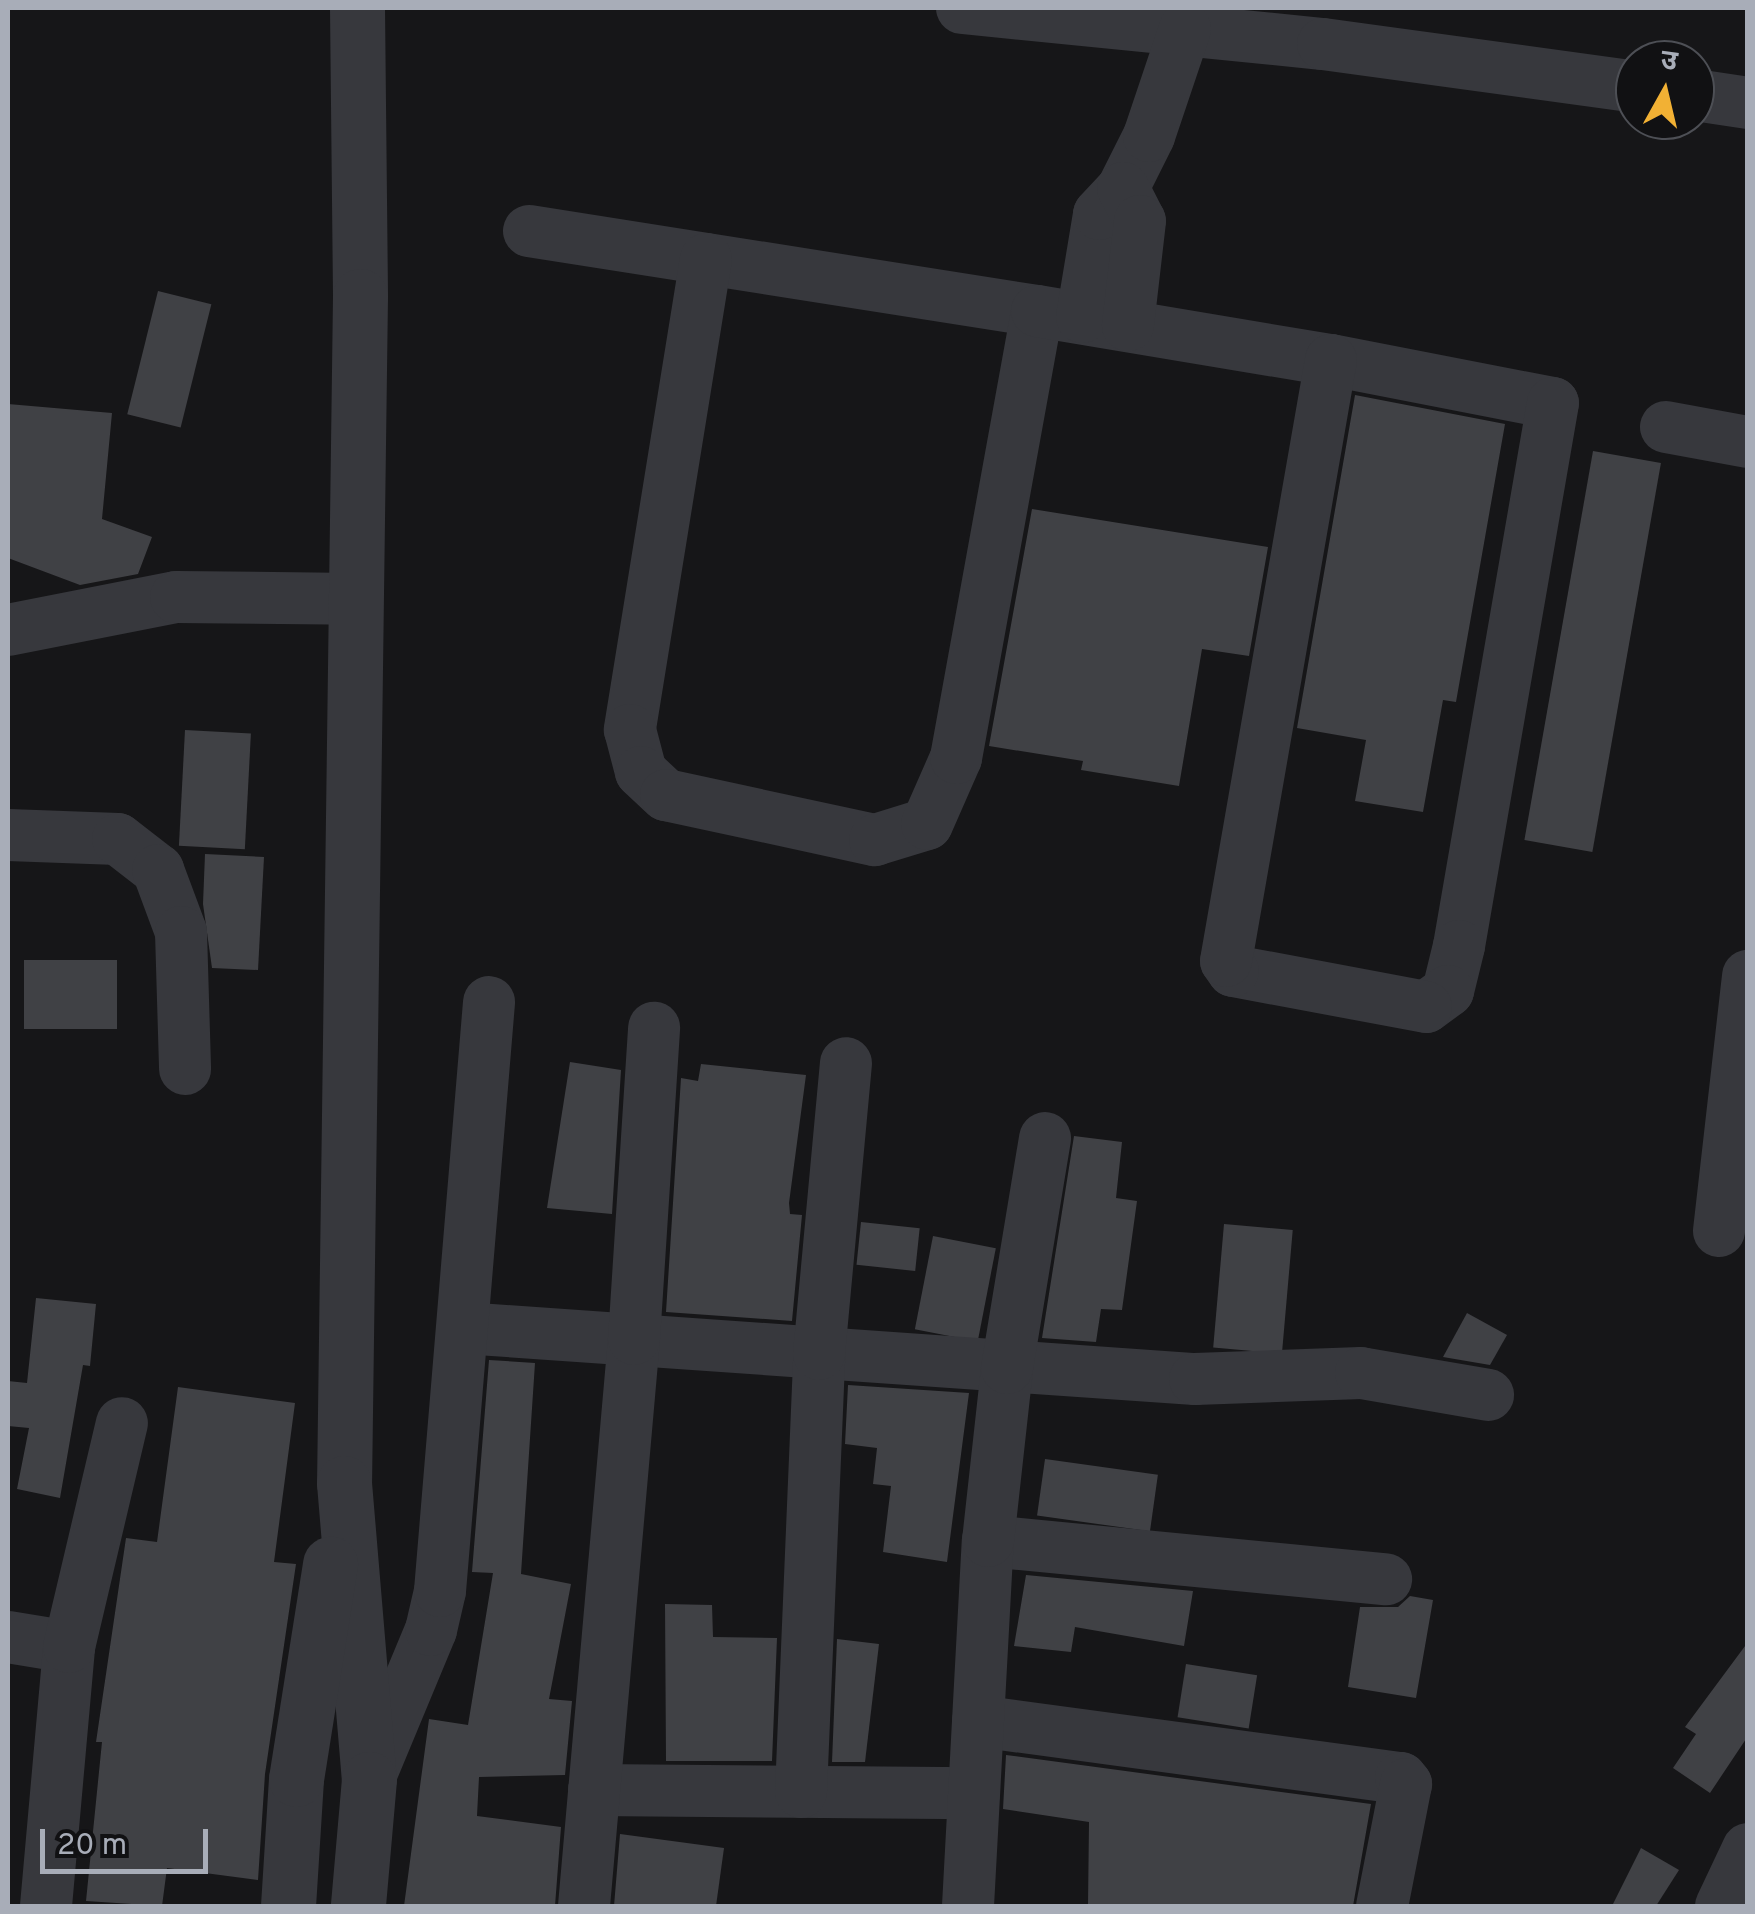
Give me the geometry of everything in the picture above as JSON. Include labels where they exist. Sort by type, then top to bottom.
[{"type":"street","points":[[357,8],[360,296],[344,1482],[369,1779],[358,1906]]},
{"type":"street","points":[[962,8],[1185,29],[1326,26],[1615,83]]},
{"type":"street","points":[[706,259],[630,730],[642,772],[666,795],[875,840],[926,824],[956,758],[1082,318],[1099,214],[1123,188],[1150,136],[1185,29]]},
{"type":"street","points":[[1715,99],[1748,103]]},
{"type":"street","points":[[529,231],[1082,318],[1331,360],[1553,403],[1459,946],[1448,991],[1426,1007],[1233,972],[1226,961],[1331,360]]},
{"type":"street","points":[[1666,427],[1748,442]]},
{"type":"street","points":[[8,630],[176,597],[355,599]]},
{"type":"street","points":[[8,835],[118,839],[158,870],[181,932],[186,1069]]},
{"type":"street","points":[[1719,1232],[1748,976]]},
{"type":"street","points":[[369,1779],[431,1630],[440,1590],[489,1002]]},
{"type":"street","points":[[584,1906],[634,1339],[654,1028]]},
{"type":"street","points":[[801,1792],[819,1354],[846,1063]]},
{"type":"street","points":[[968,1906],[988,1541],[1007,1368],[1045,1138]]},
{"type":"street","points":[[463,1328],[1195,1378],[1361,1373],[1488,1394]]},
{"type":"street","points":[[46,1906],[28,1819],[122,1423]]},
{"type":"street","points":[[288,1906],[296,1779],[344,1482]]},
{"type":"street","points":[[988,1541],[1386,1578]]},
{"type":"street","points":[[8,1636],[69,1647]]},
{"type":"street","points":[[978,1721],[1402,1778],[1406,1784],[1382,1906]]},
{"type":"street","points":[[594,1790],[974,1793]]},
{"type":"street","points":[[1721,1906],[1748,1849]]},
{"type":"building","points":[[158,291],[211,304],[181,428],[127,414]]},
{"type":"building","points":[[1355,395],[1505,424],[1456,702],[1443,700],[1423,812],[1355,801],[1366,740],[1297,728]]},
{"type":"building","points":[[8,404],[112,413],[102,519],[152,537],[138,574],[80,585],[8,558]]},
{"type":"building","points":[[1593,451],[1661,463],[1592,852],[1524,840]]},
{"type":"building","points":[[1032,509],[1268,547],[1249,656],[1202,649],[1179,786],[1081,770],[1083,761],[989,746]]},
{"type":"building","points":[[185,730],[251,733],[245,849],[179,846]]},
{"type":"building","points":[[205,854],[264,857],[258,970],[212,968],[203,904]]},
{"type":"building","points":[[24,960],[117,960],[117,1029],[24,1029]]},
{"type":"building","points":[[570,1062],[621,1070],[612,1214],[547,1208]]},
{"type":"building","points":[[701,1064],[806,1075],[789,1203],[790,1214],[802,1215],[792,1321],[666,1312],[681,1078],[698,1081]]},
{"type":"building","points":[[1074,1136],[1122,1142],[1116,1198],[1137,1201],[1122,1310],[1101,1309],[1096,1342],[1042,1338]]},
{"type":"building","points":[[861,1222],[920,1228],[915,1271],[857,1265]]},
{"type":"building","points":[[1224,1224],[1293,1230],[1282,1354],[1213,1348]]},
{"type":"building","points":[[933,1236],[996,1248],[978,1341],[915,1329]]},
{"type":"building","points":[[36,1298],[96,1304],[90,1366],[83,1365],[60,1498],[17,1489],[29,1428],[8,1426],[8,1381],[27,1383]]},
{"type":"building","points":[[1467,1313],[1507,1335],[1490,1365],[1443,1357]]},
{"type":"building","points":[[489,1360],[535,1363],[521,1574],[571,1584],[549,1699],[572,1701],[565,1775],[479,1777],[477,1816],[561,1827],[555,1906],[404,1906],[429,1719],[468,1725],[493,1573],[472,1572]]},
{"type":"building","points":[[848,1385],[969,1393],[947,1562],[883,1552],[891,1486],[873,1484],[877,1448],[845,1444]]},
{"type":"building","points":[[178,1387],[295,1403],[274,1562],[296,1564],[265,1774],[258,1880],[167,1868],[162,1906],[86,1901],[102,1742],[96,1742],[126,1538],[157,1542]]},
{"type":"building","points":[[1045,1459],[1158,1475],[1150,1531],[1037,1515]]},
{"type":"building","points":[[1026,1575],[1193,1591],[1184,1646],[1075,1627],[1071,1652],[1014,1646]]},
{"type":"building","points":[[1410,1596],[1433,1600],[1416,1698],[1348,1687],[1360,1607],[1398,1607]]},
{"type":"building","points":[[665,1604],[712,1605],[713,1637],[777,1638],[772,1761],[666,1761]]},
{"type":"building","points":[[837,1639],[879,1644],[865,1762],[832,1762]]},
{"type":"building","points":[[1748,1642],[1748,1736],[1710,1793],[1673,1768],[1696,1734],[1685,1727]]},
{"type":"building","points":[[1186,1664],[1257,1675],[1249,1729],[1178,1717]]},
{"type":"building","points":[[1006,1755],[1371,1804],[1353,1906],[1088,1905],[1089,1822],[1003,1809]]},
{"type":"building","points":[[620,1834],[724,1848],[716,1906],[614,1906]]},
{"type":"building","points":[[1641,1848],[1679,1870],[1656,1906],[1612,1906]]}]
